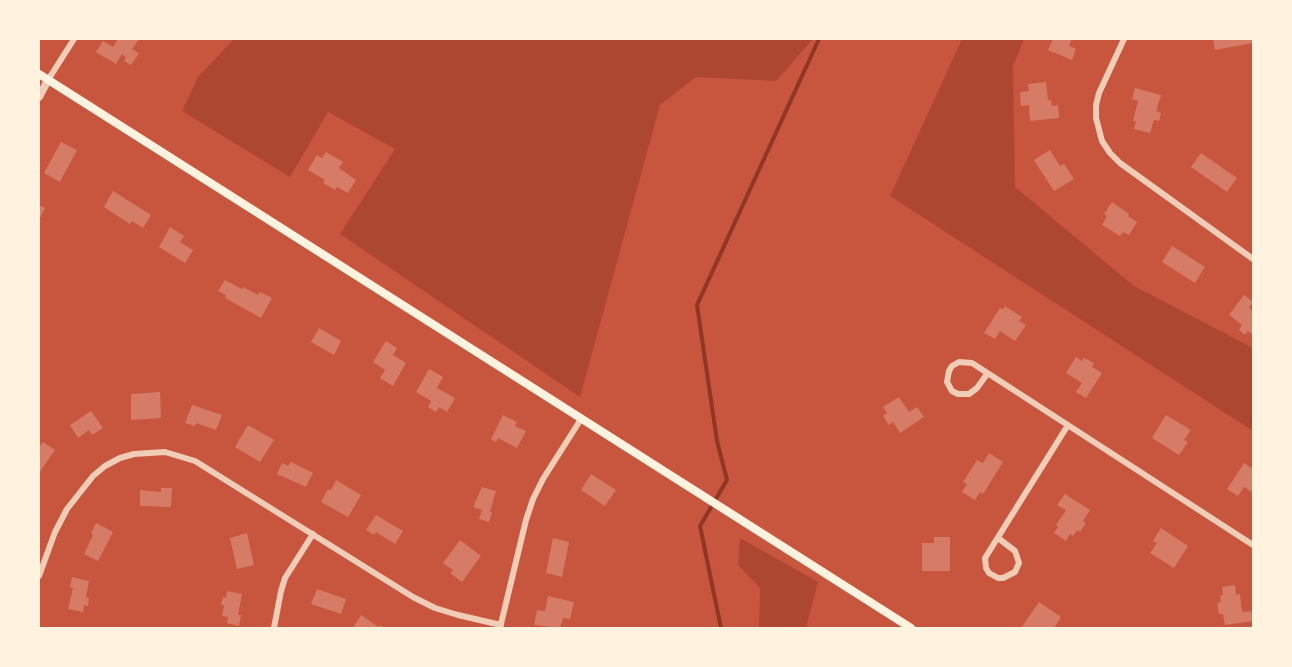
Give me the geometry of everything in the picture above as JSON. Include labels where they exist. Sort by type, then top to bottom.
[{"type":"main road","points":[[39,74],[911,628]]},
{"type":"street","points":[[39,97],[74,39]]},
{"type":"street","points":[[1124,39],[1099,93],[1096,105],[1096,118],[1102,141],[1120,163],[1253,259]]},
{"type":"street","points":[[987,374],[977,388],[969,394],[958,394],[952,391],[947,382],[952,366],[959,362],[972,363],[1253,546]]},
{"type":"street","points":[[39,576],[55,532],[82,489],[93,476],[120,458],[134,454],[165,452],[195,461],[413,597],[458,615],[501,627],[533,499],[581,419]]},
{"type":"street","points":[[998,538],[1015,551],[1018,562],[1014,572],[1003,578],[989,573],[986,558],[998,538],[1068,425]]},
{"type":"street","points":[[274,628],[285,578],[313,534]]},
{"type":"shaded area","points":[[234,39],[813,39],[776,81],[696,77],[660,105],[580,397],[340,234],[395,149],[328,112],[290,177],[182,111],[198,77]]},
{"type":"shaded area","points":[[962,39],[1024,39],[1013,66],[1015,187],[1134,286],[1253,348],[1253,431],[890,196]]},
{"type":"shaded area","points":[[740,538],[818,582],[806,628],[759,628],[760,588],[738,565]]},
{"type":"building","points":[[118,39],[139,39],[132,49],[139,53],[131,65],[124,61],[126,57],[122,54],[116,64],[96,52],[103,41],[113,47]]},
{"type":"building","points":[[1053,39],[1072,39],[1069,46],[1076,49],[1072,60],[1048,50]]},
{"type":"building","points":[[1213,39],[1253,39],[1253,43],[1215,50]]},
{"type":"building","points":[[1046,82],[1048,100],[1051,100],[1052,106],[1058,105],[1059,118],[1030,121],[1029,105],[1021,106],[1020,92],[1029,91],[1028,84]]},
{"type":"building","points":[[1135,88],[1161,95],[1156,111],[1161,113],[1159,121],[1154,120],[1150,133],[1134,129],[1136,121],[1133,121],[1138,101],[1132,99]]},
{"type":"building","points":[[61,142],[77,150],[60,182],[44,173]]},
{"type":"building","points":[[1050,150],[1060,166],[1064,164],[1074,179],[1054,191],[1034,160]]},
{"type":"building","points":[[326,152],[343,162],[339,168],[356,180],[348,193],[337,187],[335,190],[323,183],[325,180],[308,170],[317,155],[322,158]]},
{"type":"building","points":[[1201,153],[1237,178],[1227,192],[1191,167]]},
{"type":"building","points":[[113,191],[151,215],[143,228],[132,221],[130,224],[104,207]]},
{"type":"building","points":[[1112,202],[1137,222],[1129,235],[1123,232],[1120,236],[1102,225],[1107,216],[1104,214]]},
{"type":"building","points":[[39,205],[45,208],[39,220]]},
{"type":"building","points":[[170,227],[184,236],[180,242],[193,250],[185,263],[159,247]]},
{"type":"building","points":[[1172,246],[1205,267],[1195,283],[1162,262]]},
{"type":"building","points":[[225,280],[242,289],[243,287],[258,295],[260,292],[272,298],[261,318],[225,298],[226,295],[218,291]]},
{"type":"building","points":[[1244,295],[1253,302],[1249,308],[1253,311],[1253,335],[1248,331],[1245,335],[1239,330],[1242,325],[1229,315]]},
{"type":"building","points":[[1005,306],[1022,317],[1019,321],[1026,325],[1015,341],[1000,331],[995,339],[984,333],[1000,308],[1003,309]]},
{"type":"building","points":[[319,328],[341,341],[334,355],[311,342]]},
{"type":"building","points":[[386,341],[397,348],[393,355],[406,363],[393,386],[380,378],[385,370],[373,362]]},
{"type":"building","points":[[1076,357],[1082,361],[1084,358],[1094,363],[1092,367],[1102,373],[1086,398],[1076,392],[1082,383],[1066,373]]},
{"type":"building","points":[[429,369],[443,377],[437,388],[455,398],[447,412],[439,407],[436,412],[428,407],[431,401],[416,392]]},
{"type":"building","points":[[160,392],[161,418],[131,420],[131,394]]},
{"type":"building","points":[[899,397],[909,412],[917,407],[924,417],[900,433],[893,422],[889,425],[883,416],[887,413],[883,407]]},
{"type":"building","points":[[192,405],[222,415],[216,430],[196,423],[195,426],[185,423]]},
{"type":"building","points":[[91,411],[103,428],[92,435],[89,430],[78,438],[70,425]]},
{"type":"building","points":[[503,415],[517,422],[515,426],[526,431],[517,448],[498,438],[496,442],[491,439]]},
{"type":"building","points":[[1166,415],[1191,430],[1184,440],[1188,442],[1179,455],[1152,438]]},
{"type":"building","points":[[248,425],[274,440],[260,462],[235,447]]},
{"type":"building","points":[[43,442],[55,450],[39,473],[39,447]]},
{"type":"building","points":[[989,453],[1003,462],[983,494],[980,492],[975,500],[962,492],[967,484],[963,482],[977,460],[983,463]]},
{"type":"building","points":[[291,462],[313,473],[306,487],[277,474],[282,463],[288,466]]},
{"type":"building","points":[[1244,463],[1253,469],[1253,493],[1244,487],[1238,496],[1227,489]]},
{"type":"building","points":[[591,474],[616,490],[605,506],[581,490]]},
{"type":"building","points":[[336,480],[361,495],[348,517],[321,502]]},
{"type":"building","points":[[482,487],[496,491],[489,522],[479,519],[482,510],[473,507]]},
{"type":"building","points":[[161,488],[172,488],[171,507],[140,506],[140,490],[161,492]]},
{"type":"building","points":[[1065,494],[1090,510],[1083,521],[1086,523],[1080,532],[1077,530],[1073,536],[1070,534],[1066,541],[1054,533],[1058,527],[1056,525],[1066,510],[1057,505]]},
{"type":"building","points":[[376,515],[403,531],[395,544],[376,532],[374,535],[366,530]]},
{"type":"building","points":[[96,523],[113,532],[98,561],[84,554]]},
{"type":"building","points":[[1161,528],[1188,546],[1174,568],[1150,553],[1157,543],[1153,541]]},
{"type":"building","points":[[247,533],[254,565],[237,569],[230,538]]},
{"type":"building","points":[[934,537],[950,537],[950,571],[922,571],[922,543],[934,543]]},
{"type":"building","points":[[553,538],[569,542],[562,577],[546,573]]},
{"type":"building","points":[[460,540],[481,556],[462,582],[450,573],[453,570],[443,563]]},
{"type":"building","points":[[72,577],[89,581],[86,597],[89,598],[88,606],[84,605],[83,612],[68,609],[73,588],[70,587]]},
{"type":"building","points":[[1235,585],[1236,595],[1240,594],[1242,612],[1251,611],[1253,621],[1225,625],[1223,614],[1219,614],[1217,603],[1221,602],[1222,587]]},
{"type":"building","points":[[317,589],[346,599],[341,614],[311,604]]},
{"type":"building","points":[[227,591],[242,594],[238,615],[241,615],[239,626],[227,623],[228,617],[222,616],[224,605],[221,605],[223,597],[226,598]]},
{"type":"building","points":[[548,596],[574,602],[570,619],[563,618],[560,628],[534,625],[537,610],[545,611]]},
{"type":"building","points":[[1039,602],[1061,617],[1054,628],[1021,628]]},
{"type":"building","points":[[361,615],[378,627],[380,625],[384,628],[353,628]]},
{"type":"waterway","points":[[721,628],[700,526],[727,480],[717,441],[697,305],[819,39]]}]
